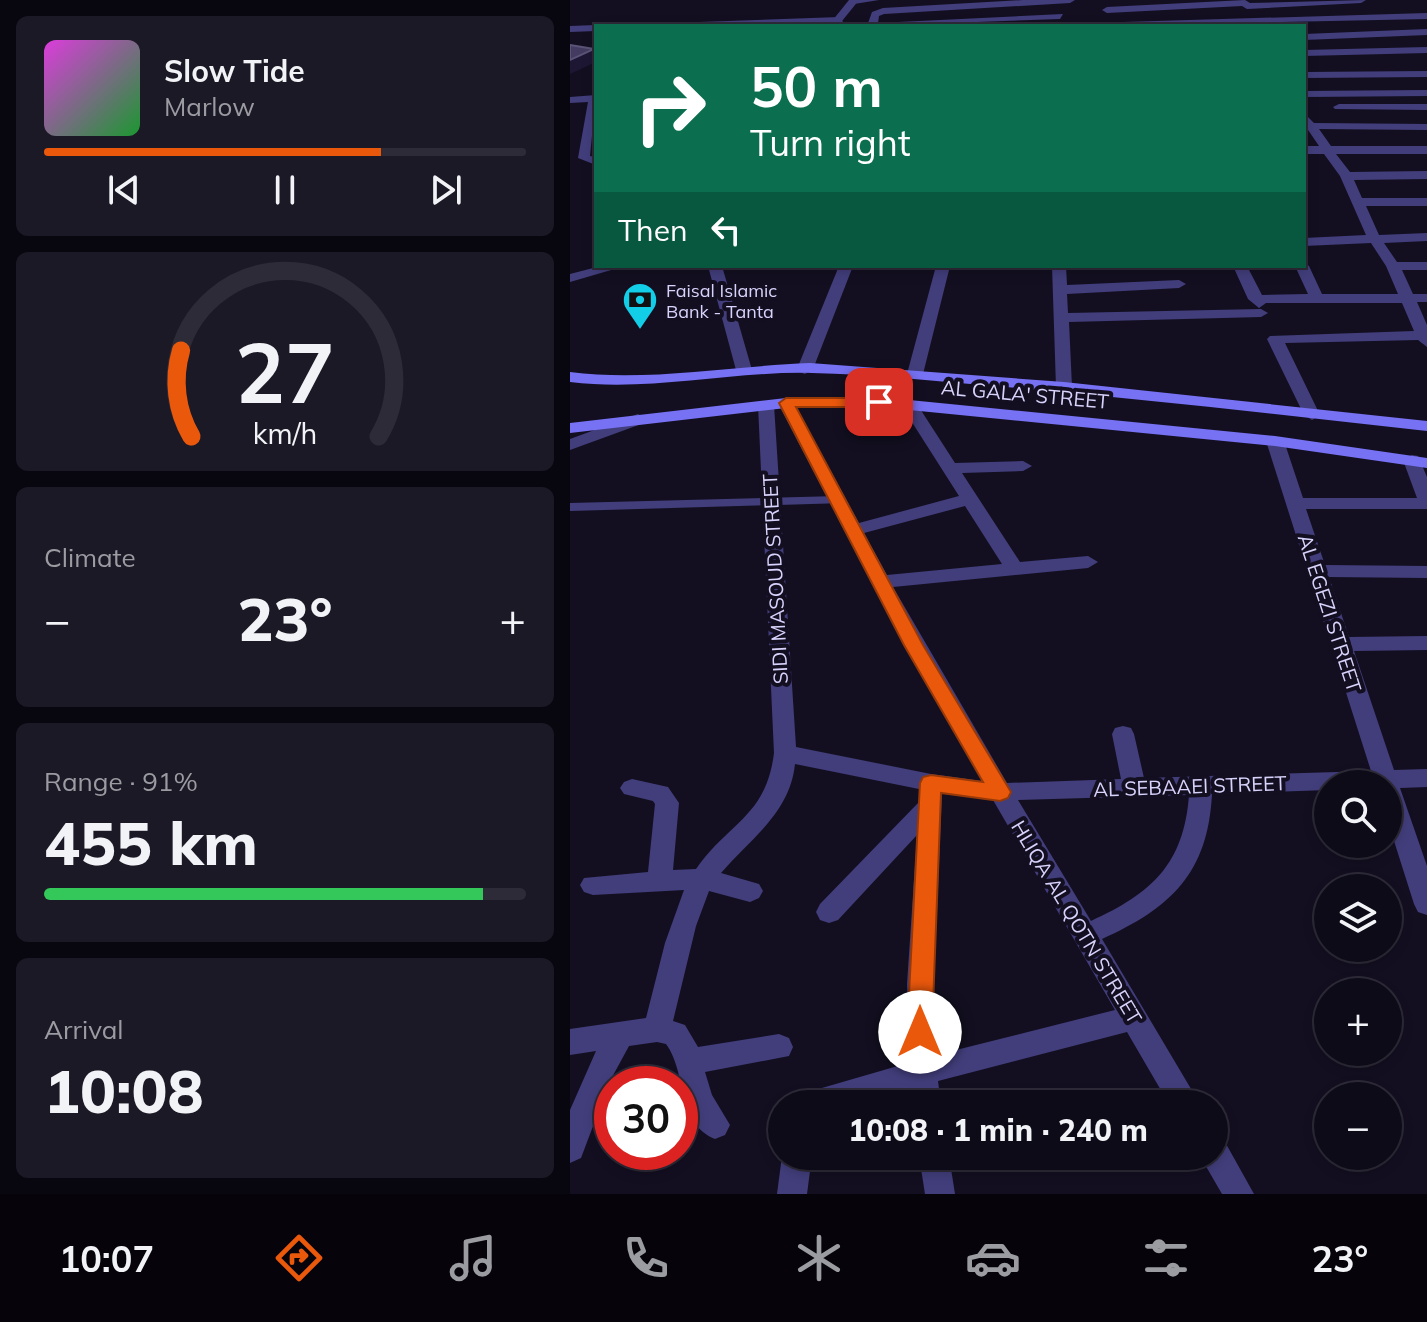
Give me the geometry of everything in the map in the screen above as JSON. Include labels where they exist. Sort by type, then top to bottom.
[{"type":"main road","name":"AL GALA' STREET","points":[[570,377],[608,382],[744,370],[805,369],[915,374],[1427,426]]},
{"type":"main road","points":[[1013,414],[1027,402],[1030,385]]},
{"type":"main road","points":[[1072,389],[1069,405],[1076,420]]},
{"type":"main road","name":"AL GALA' STREET","points":[[570,428],[776,404],[909,405],[1275,441],[1420,462]]},
{"type":"street","points":[[781,24],[837,23],[854,1],[874,0]]},
{"type":"street","points":[[873,24],[879,12],[1070,0]]},
{"type":"street","points":[[1104,4],[1131,0]]},
{"type":"street","points":[[1104,4],[1361,0]]},
{"type":"street","points":[[1051,1],[1066,24]]},
{"type":"street","points":[[1025,2],[1033,17]]},
{"type":"street","points":[[1336,2],[1355,18]]},
{"type":"street","points":[[1246,3],[1255,23]]},
{"type":"street","points":[[993,4],[999,19]]},
{"type":"street","points":[[1104,4],[1113,24]]},
{"type":"street","points":[[967,6],[973,20]]},
{"type":"street","points":[[1388,8],[1414,6],[1427,16]]},
{"type":"street","points":[[937,8],[943,24]]},
{"type":"street","points":[[907,10],[911,24],[1060,16]]},
{"type":"street","points":[[1184,24],[1427,16]]},
{"type":"street","points":[[570,29],[594,28]]},
{"type":"street","points":[[1306,37],[1427,32]]},
{"type":"street","points":[[1306,53],[1427,50]]},
{"type":"street","points":[[1306,75],[1427,74]]},
{"type":"street","points":[[1306,94],[1427,93]]},
{"type":"street","points":[[570,100],[594,98]]},
{"type":"street","points":[[594,103],[584,158],[594,160]]},
{"type":"street","points":[[1306,108],[1427,107]]},
{"type":"street","points":[[1308,121],[1427,127]]},
{"type":"street","points":[[1308,121],[1346,176],[1373,237],[1393,266],[1426,337],[1275,339],[1312,415]]},
{"type":"street","points":[[1306,150],[1427,150]]},
{"type":"street","points":[[1346,176],[1427,175]]},
{"type":"street","points":[[1357,202],[1427,202]]},
{"type":"street","points":[[1306,242],[1427,237]]},
{"type":"street","points":[[1393,266],[1427,266]]},
{"type":"street","points":[[570,278],[610,268]]},
{"type":"street","points":[[716,268],[744,370]]},
{"type":"street","points":[[805,369],[845,268]]},
{"type":"street","points":[[915,374],[942,268]]},
{"type":"street","points":[[1059,268],[1072,389]]},
{"type":"street","points":[[1241,268],[1258,305]]},
{"type":"street","points":[[1303,268],[1317,299]]},
{"type":"street","points":[[1062,290],[1179,284]]},
{"type":"street","points":[[1064,318],[1317,299],[1427,298]]},
{"type":"street","name":"HLIQA AL QOTN STREET","points":[[776,404],[839,500],[914,645],[1177,1090]]},
{"type":"street","name":"SIDI MASOUD STREET","points":[[703,879],[778,795],[785,753],[771,500],[776,404]]},
{"type":"street","points":[[909,405],[1015,569]]},
{"type":"street","points":[[570,445],[638,419]]},
{"type":"street","name":"AL EGEZI STREET","points":[[1275,441],[1383,770]]},
{"type":"street","points":[[1294,503],[1427,503],[1420,462]]},
{"type":"street","points":[[950,468],[1023,466]]},
{"type":"street","points":[[854,530],[969,499]]},
{"type":"street","points":[[570,507],[839,500]]},
{"type":"street","points":[[881,582],[1088,562]]},
{"type":"street","points":[[1316,571],[1427,572]]},
{"type":"street","points":[[1341,644],[1427,643]]},
{"type":"street","points":[[1123,734],[1135,788]]},
{"type":"street","name":"AL SEBAAEI STREET","points":[[785,753],[931,794],[1314,784]]},
{"type":"street","name":"AL SEBAAEI STREET","points":[[1402,781],[1427,778]]},
{"type":"street","points":[[1085,935],[1129,916],[1164,889],[1189,857],[1201,821],[1201,786]]},
{"type":"street","points":[[632,788],[660,793],[667,803],[660,880]]},
{"type":"street","points":[[829,912],[931,794]]},
{"type":"street","points":[[924,1090],[920,992],[931,794]]},
{"type":"street","name":"AL EGEZI STREET","points":[[1402,822],[1423,877],[1427,904]]},
{"type":"street","points":[[657,1029],[691,906],[703,879]]},
{"type":"street","points":[[593,885],[703,879],[750,891]]},
{"type":"street","points":[[861,1090],[1134,1018]]},
{"type":"street","points":[[570,1042],[657,1029],[675,1034],[682,1042],[699,1101],[715,1125]]},
{"type":"street","points":[[570,1148],[598,1075],[620,1036]]},
{"type":"street","points":[[688,1062],[779,1047]]},
{"type":"street","points":[[792,1194],[795,1170]]},
{"type":"street","points":[[936,1170],[940,1194]]},
{"type":"street","points":[[1224,1170],[1239,1194]]},
{"type":"building","points":[[570,45],[594,49],[570,60]]},
{"type":"place","name":"Faisal Islamic Bank - Tanta","points":[[640,331]]},
{"type":"route","points":[[879,402],[786,403],[914,645],[1000,792],[931,783],[921,954],[920,1032]]}]
